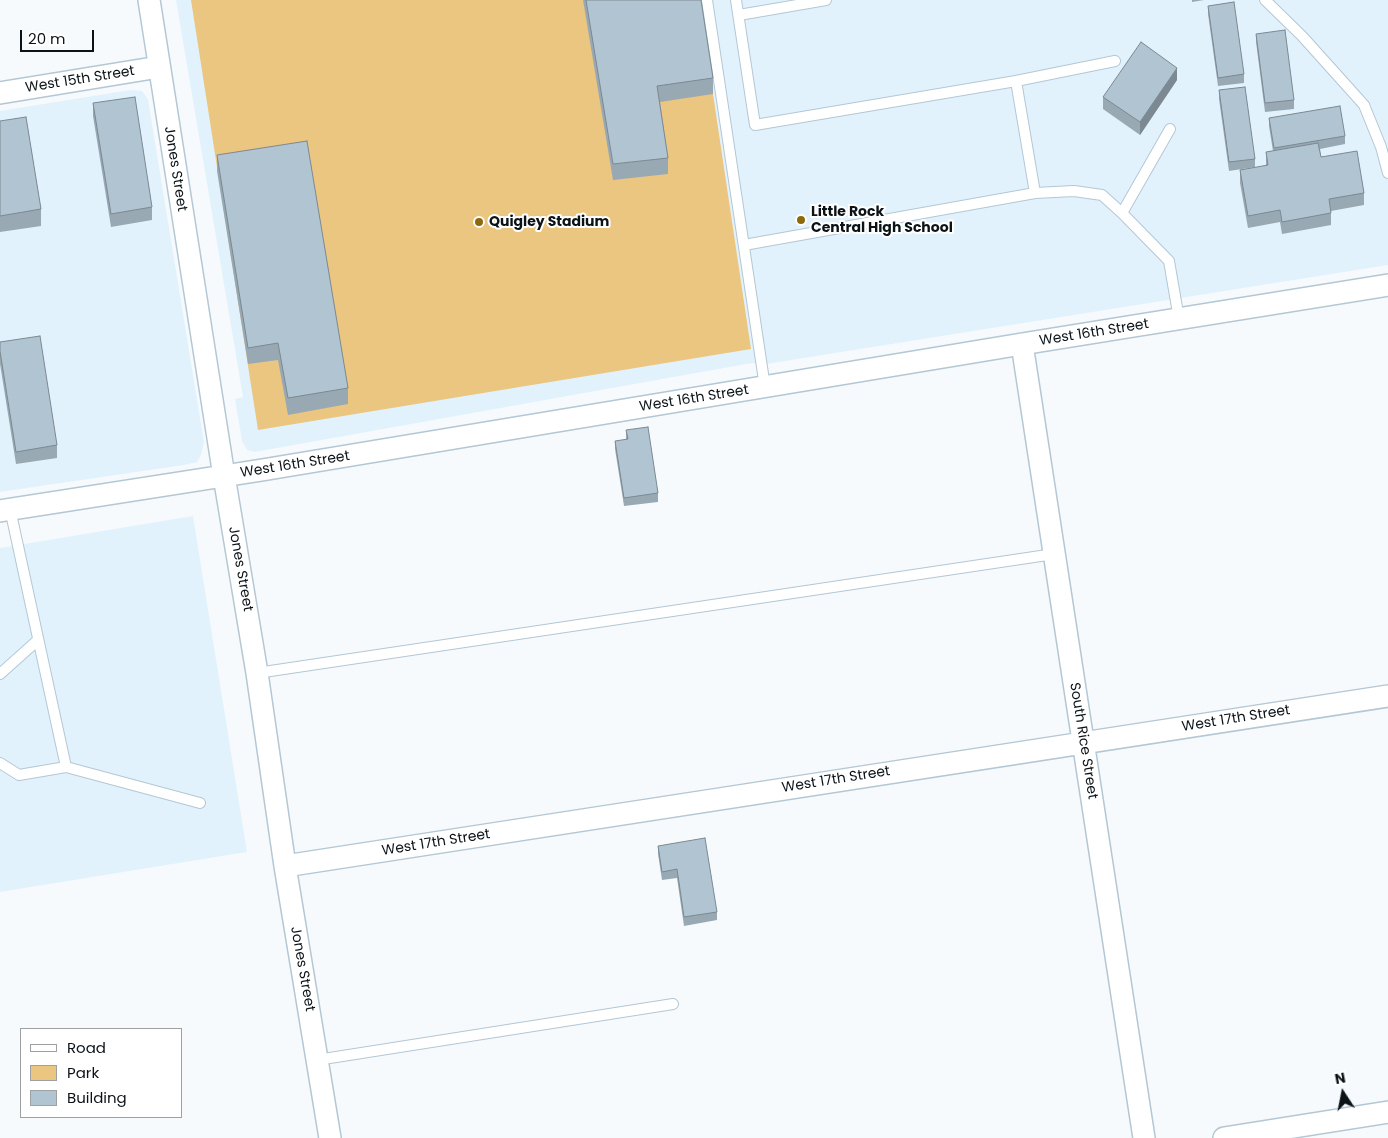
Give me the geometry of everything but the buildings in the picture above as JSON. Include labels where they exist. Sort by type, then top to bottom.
[{"type":"street","name":"Jones Street","points":[[149,0],[257,673],[285,866],[330,1138]]},
{"type":"street","name":"West 15th Street","points":[[0,93],[159,67]]},
{"type":"street","name":"West 16th Street","points":[[5,510],[224,476],[1388,285]]},
{"type":"street","name":"South Rice Street","points":[[1022,344],[1144,1138]]},
{"type":"street","name":"West 17th Street","points":[[285,866],[1388,696]]},
{"type":"street","points":[[1224,1138],[1388,1112]]},
{"type":"lane","points":[[707,0],[765,387]]},
{"type":"lane","points":[[736,0],[756,125],[1016,81],[1115,61]]},
{"type":"lane","points":[[739,15],[826,0]]},
{"type":"lane","points":[[1266,0],[1302,36],[1364,104],[1381,147],[1388,173]]},
{"type":"lane","points":[[1016,81],[1035,193]]},
{"type":"lane","points":[[1122,213],[1170,129]]},
{"type":"lane","points":[[744,245],[1035,193],[1074,191],[1102,195],[1169,261],[1179,319]]},
{"type":"lane","points":[[5,510],[38,640],[66,767]]},
{"type":"lane","points":[[257,673],[1054,554]]},
{"type":"lane","points":[[0,674],[38,640]]},
{"type":"lane","points":[[0,763],[19,775],[66,767],[200,803]]},
{"type":"lane","points":[[317,1060],[673,1004]]},
{"type":"shaded area","name":"Little Rock Central High School","points":[[176,0],[1388,0],[1388,265],[760,365],[752,363],[255,452],[247,450],[242,441],[235,399],[243,397]]},
{"type":"shaded area","points":[[130,90],[142,91],[148,99],[204,442],[201,455],[197,462],[184,465],[0,492],[0,111]]},
{"type":"shaded area","points":[[193,516],[247,852],[0,892],[0,548]]},
{"type":"green space","name":"Quigley Stadium","points":[[191,0],[699,0],[751,349],[258,430]]},
{"type":"place","name":"Little Rock Central High School","points":[[801,220]]},
{"type":"place","name":"Quigley Stadium","points":[[479,222]]}]
